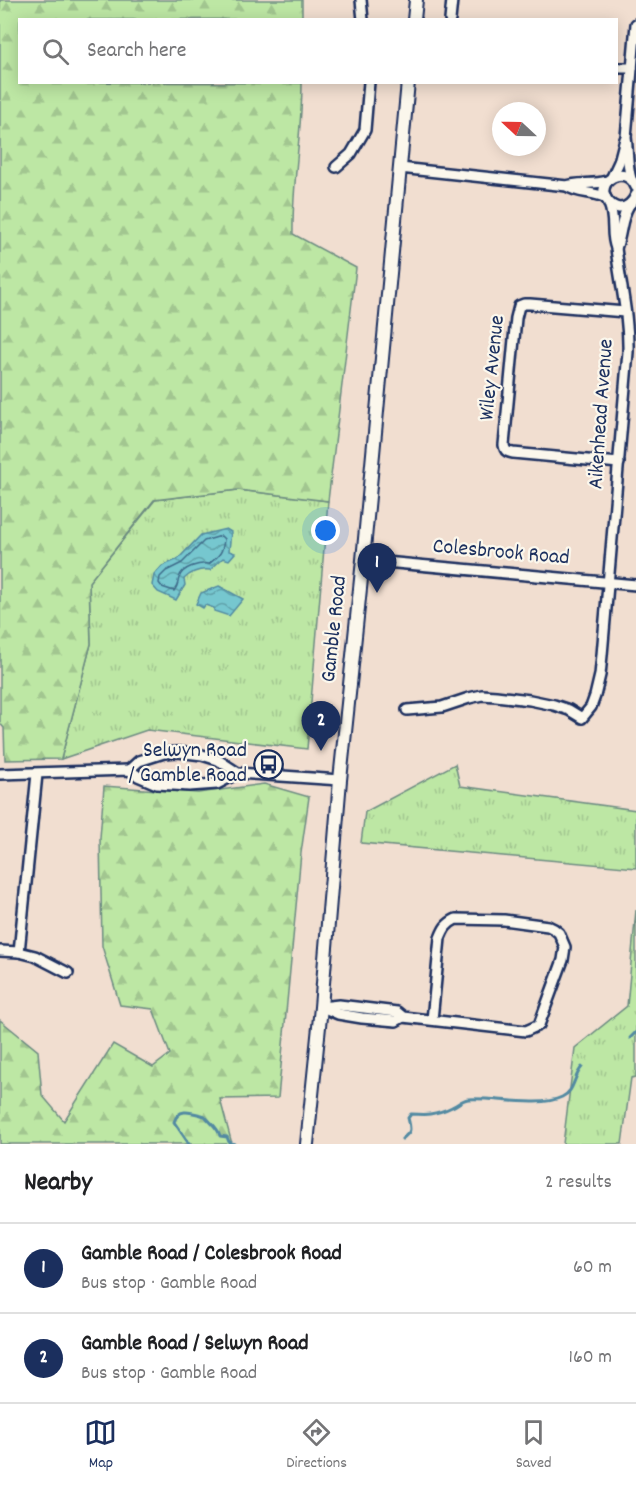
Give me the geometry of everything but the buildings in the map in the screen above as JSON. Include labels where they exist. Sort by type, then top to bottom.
[{"type":"main road","points":[[414,18],[416,0]]},
{"type":"main road","name":"Gamble Road","points":[[307,1144],[408,84]]},
{"type":"street","points":[[361,0],[363,18]]},
{"type":"street","points":[[450,18],[452,0]]},
{"type":"street","points":[[634,183],[628,168],[626,136],[636,24]]},
{"type":"street","points":[[618,68],[632,68]]},
{"type":"street","points":[[336,167],[351,154],[365,129],[369,84]]},
{"type":"street","points":[[610,179],[619,162],[626,136]]},
{"type":"street","points":[[400,168],[567,186],[596,184],[623,175],[634,183]]},
{"type":"street","name":"Aikenhead Avenue","points":[[407,710],[442,707],[482,695],[554,705],[582,718],[591,707],[600,675],[628,352],[628,333],[613,240],[614,217],[604,190],[610,179]]},
{"type":"street","points":[[567,186],[572,190],[594,193],[619,208],[634,200]]},
{"type":"street","name":"Aikenhead Avenue","points":[[616,248],[623,217],[634,200]]},
{"type":"street","name":"Wiley Avenue","points":[[619,463],[513,453],[507,452],[504,444],[519,306],[530,304],[625,312]]},
{"type":"street","name":"Colesbrook Road","points":[[363,560],[636,585]]},
{"type":"street","points":[[129,770],[139,761],[164,753],[178,752],[218,760],[238,773],[340,780]]},
{"type":"street","points":[[0,774],[129,770],[157,784],[189,786],[217,784],[238,773]]},
{"type":"street","points":[[19,952],[37,774]]},
{"type":"street","points":[[321,1006],[338,1014],[362,1018],[396,1021],[403,1017],[526,1031],[538,1025],[563,960],[565,946],[559,933],[548,926],[504,920],[456,919],[449,923],[444,927],[440,938],[432,1020]]},
{"type":"street","points":[[0,951],[35,956],[68,973]]},
{"type":"green space","points":[[0,0],[302,0],[302,18],[18,18],[18,84],[302,84],[293,234],[356,268],[328,501],[238,490],[154,500],[89,582],[91,644],[61,759],[5,760],[4,728],[0,723]]},
{"type":"green space","points":[[238,490],[328,501],[307,749],[147,730],[61,759],[91,644],[89,582],[155,500]]},
{"type":"green space","points":[[455,764],[460,786],[636,810],[636,868],[361,843],[365,812]]},
{"type":"green space","points":[[264,784],[309,797],[301,853],[278,1098],[220,1099],[232,1144],[0,1144],[0,1020],[38,1051],[42,1095],[64,1121],[113,1044],[153,1067],[170,1054],[153,1009],[120,1005],[102,946],[100,838],[104,786],[198,793]]},
{"type":"green space","points":[[636,910],[636,1077],[631,1078],[622,1144],[563,1144],[575,1048],[627,1006]]},
{"type":"water","points":[[226,529],[231,532],[229,551],[235,553],[229,560],[223,558],[210,570],[196,571],[187,576],[184,579],[185,585],[176,600],[158,592],[152,585],[154,575],[162,566],[178,559],[201,535]]},
{"type":"water","points":[[219,586],[243,599],[229,616],[214,611],[214,608],[205,605],[203,608],[196,604],[201,593]]},
{"type":"waterway","points":[[630,1038],[636,1032]]},
{"type":"waterway","points":[[402,1139],[410,1130],[408,1118],[411,1114],[438,1112],[466,1100],[541,1102],[562,1097],[572,1088],[582,1067]]},
{"type":"waterway","points":[[189,1144],[174,1122],[176,1117],[183,1112],[205,1116],[220,1136],[227,1137],[229,1142],[234,1144]]},
{"type":"place","name":"Gamble Road / Colesbrook Road","points":[[377,593]]},
{"type":"place","name":"Gamble Road / Selwyn Road","points":[[321,751]]},
{"type":"place","name":"Selwyn Road / Gamble Road","points":[[268,764]]}]
